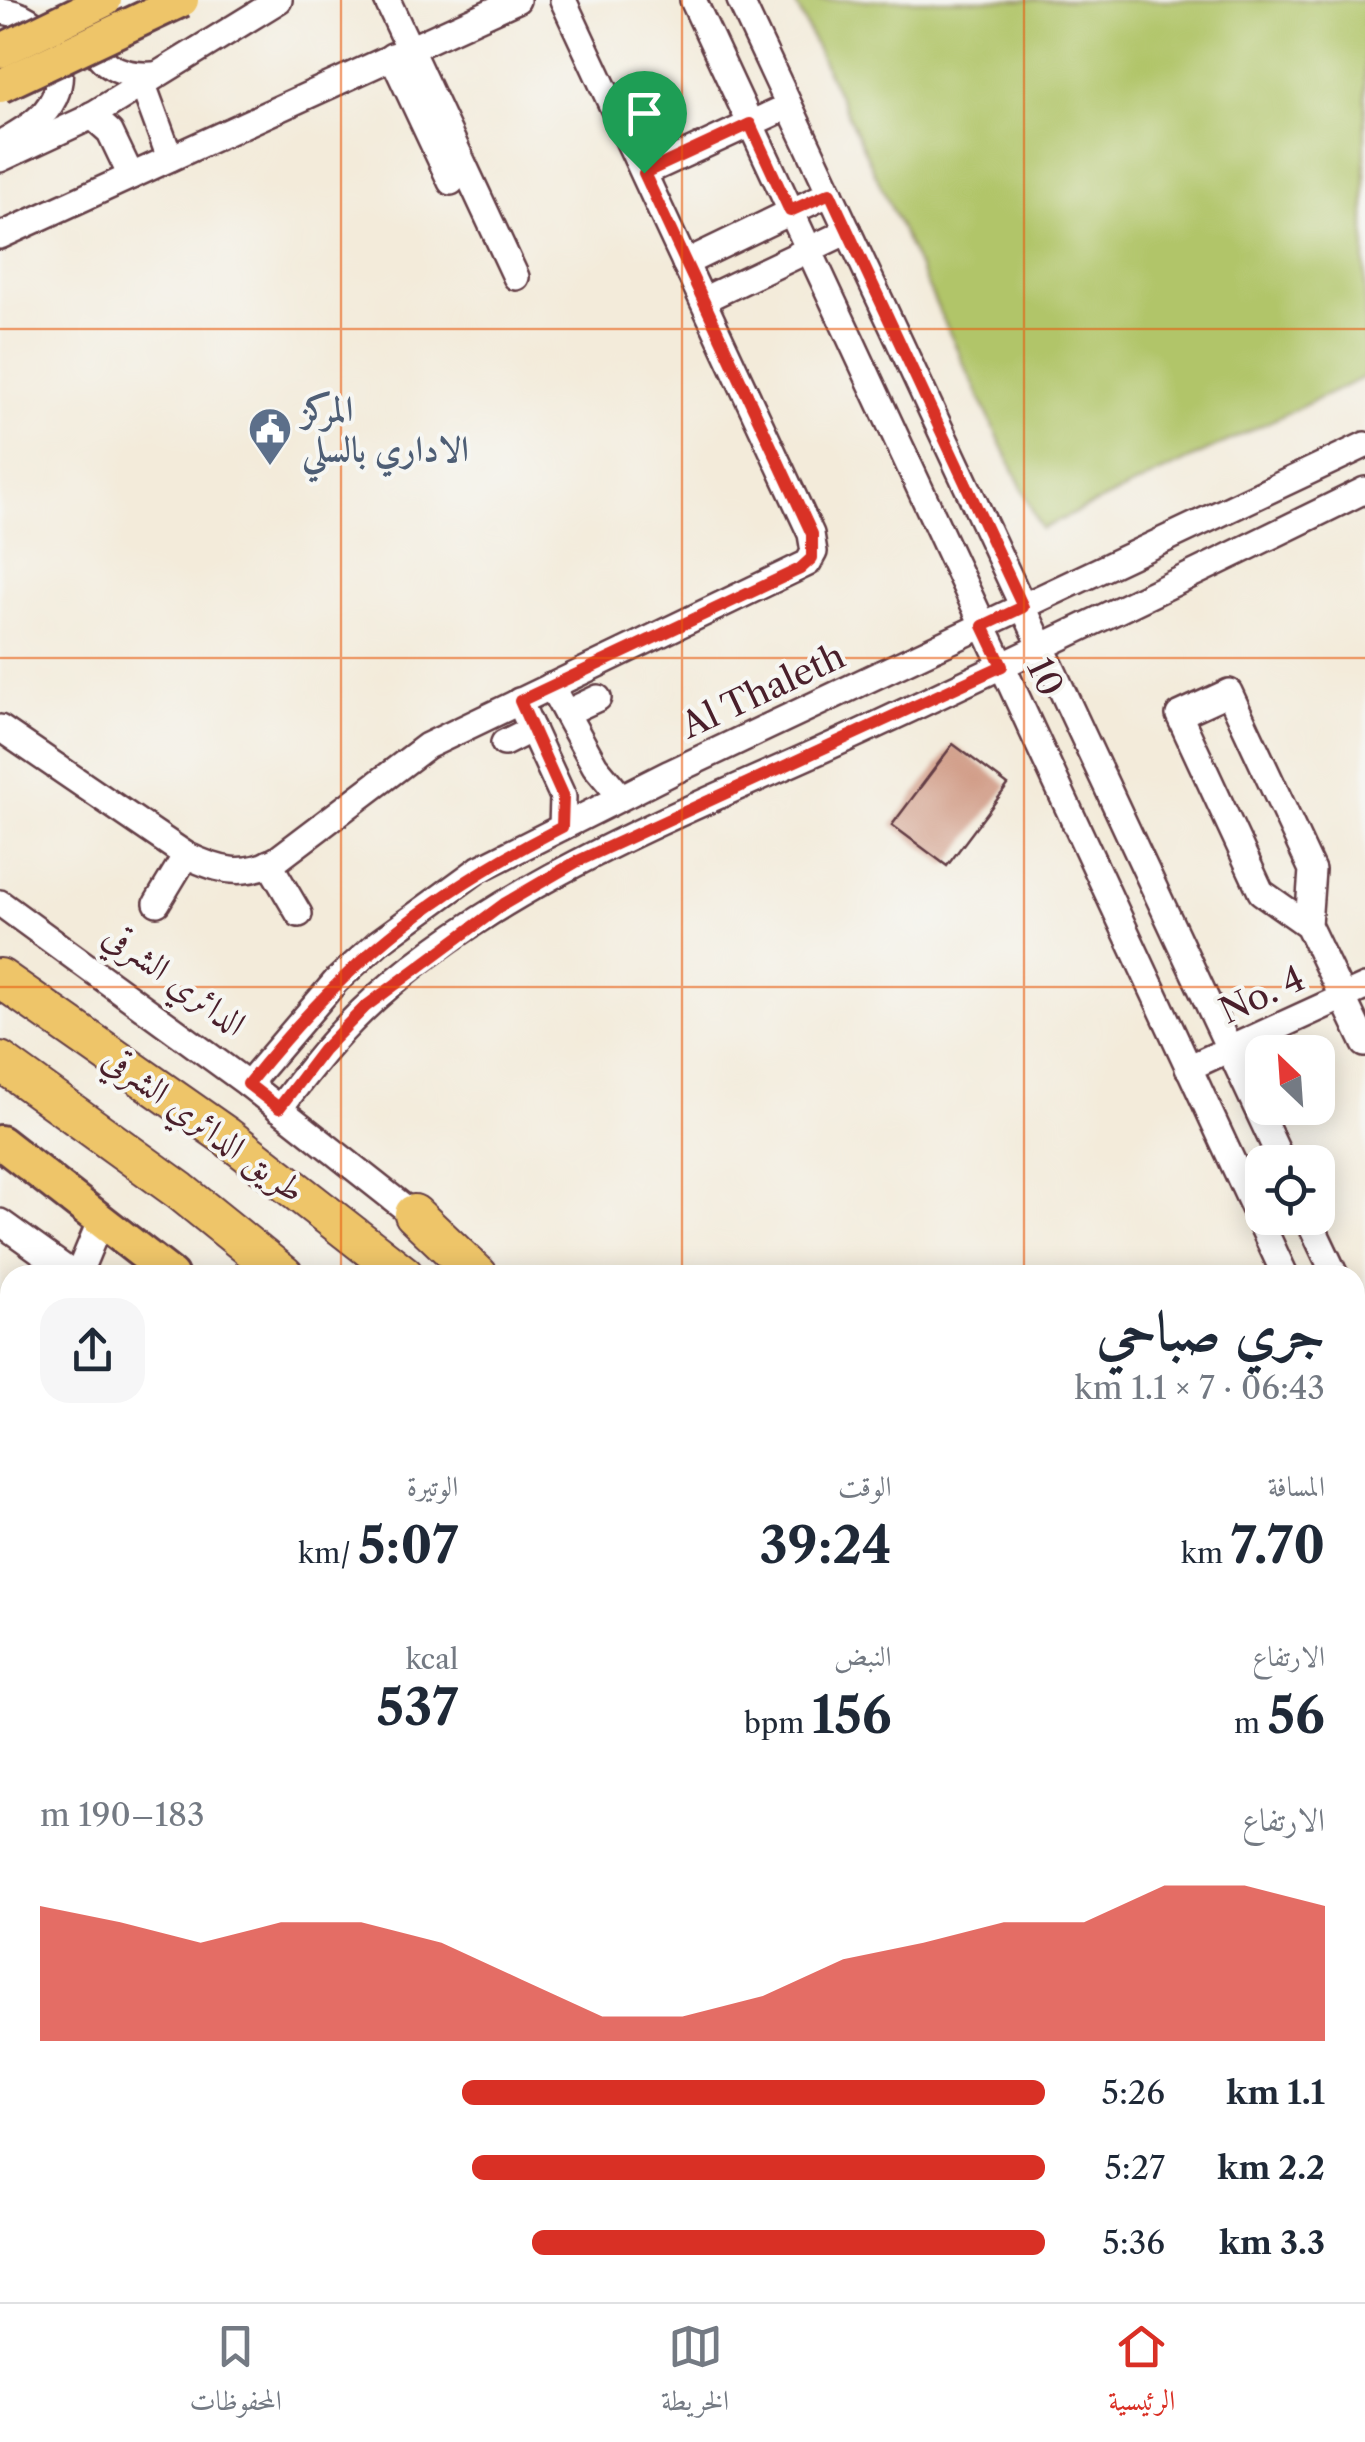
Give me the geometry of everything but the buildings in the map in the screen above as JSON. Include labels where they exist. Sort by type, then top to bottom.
[{"type":"highway","name":"طريق الدائري الشرقي","points":[[0,978],[226,1136],[391,1265]]},
{"type":"highway","name":"طريق الدائري الشرقي","points":[[0,1061],[180,1191],[272,1265]]},
{"type":"highway","points":[[414,1214],[471,1265]]},
{"type":"main road","points":[[0,51],[105,0]]},
{"type":"main road","points":[[0,86],[182,0]]},
{"type":"main road","points":[[0,1142],[158,1265]]},
{"type":"street","points":[[72,0],[94,54],[112,71],[147,79]]},
{"type":"street","points":[[0,159],[91,115],[278,0]]},
{"type":"street","points":[[387,0],[401,52],[451,182]]},
{"type":"street","points":[[0,236],[517,0]]},
{"type":"street","points":[[0,728],[186,855],[241,872],[270,864],[411,756],[800,569],[812,558],[812,534],[563,0]]},
{"type":"street","name":"10","points":[[692,0],[1279,1265]]},
{"type":"street","name":"10","points":[[740,0],[1274,1145]]},
{"type":"street","points":[[0,11],[23,14],[40,26],[52,42],[59,74],[55,96],[38,122],[0,144]]},
{"type":"street","points":[[401,52],[516,277]]},
{"type":"street","points":[[147,79],[170,158]]},
{"type":"street","points":[[644,173],[789,106]]},
{"type":"street","points":[[91,115],[110,132],[130,176]]},
{"type":"street","points":[[686,263],[830,193]]},
{"type":"street","points":[[702,300],[848,232]]},
{"type":"street","name":"Al Thaleth","points":[[248,1084],[294,1026],[379,942],[480,869],[621,797],[1365,445]]},
{"type":"street","points":[[279,1108],[323,1050],[365,1007],[504,904],[576,862],[1042,648],[1365,490]]},
{"type":"street","points":[[552,686],[595,766],[621,797]]},
{"type":"street","points":[[1308,925],[1312,870],[1229,692],[1179,715],[1261,892],[1308,925],[1353,992],[1365,1044]]},
{"type":"street","points":[[566,713],[598,698]]},
{"type":"street","points":[[520,701],[563,797],[562,827]]},
{"type":"street","points":[[504,743],[532,730]]},
{"type":"street","points":[[156,903],[186,855]]},
{"type":"street","points":[[270,864],[300,914]]},
{"type":"street","name":"الدائري الشرقي","points":[[0,903],[248,1084],[414,1214]]},
{"type":"street","name":"No. 4","points":[[1188,1068],[1353,992]]},
{"type":"street","points":[[0,1222],[62,1265]]},
{"type":"street","points":[[81,1265],[100,1222]]},
{"type":"street","points":[[1316,1235],[1330,1265]]},
{"type":"green space","points":[[794,0],[1365,0],[1365,377],[1041,529]]},
{"type":"place","name":"المركز الاداري بالسلي","points":[[270,467]]},
{"type":"route","points":[[750,124],[790,211],[830,193],[1023,607],[983,626],[1002,666],[576,862],[504,904],[458,934],[365,1007],[323,1050],[279,1108],[248,1084],[336,981],[379,942],[480,869],[562,827],[563,797],[520,701],[805,567],[812,558],[812,534],[644,173],[750,124]]}]
